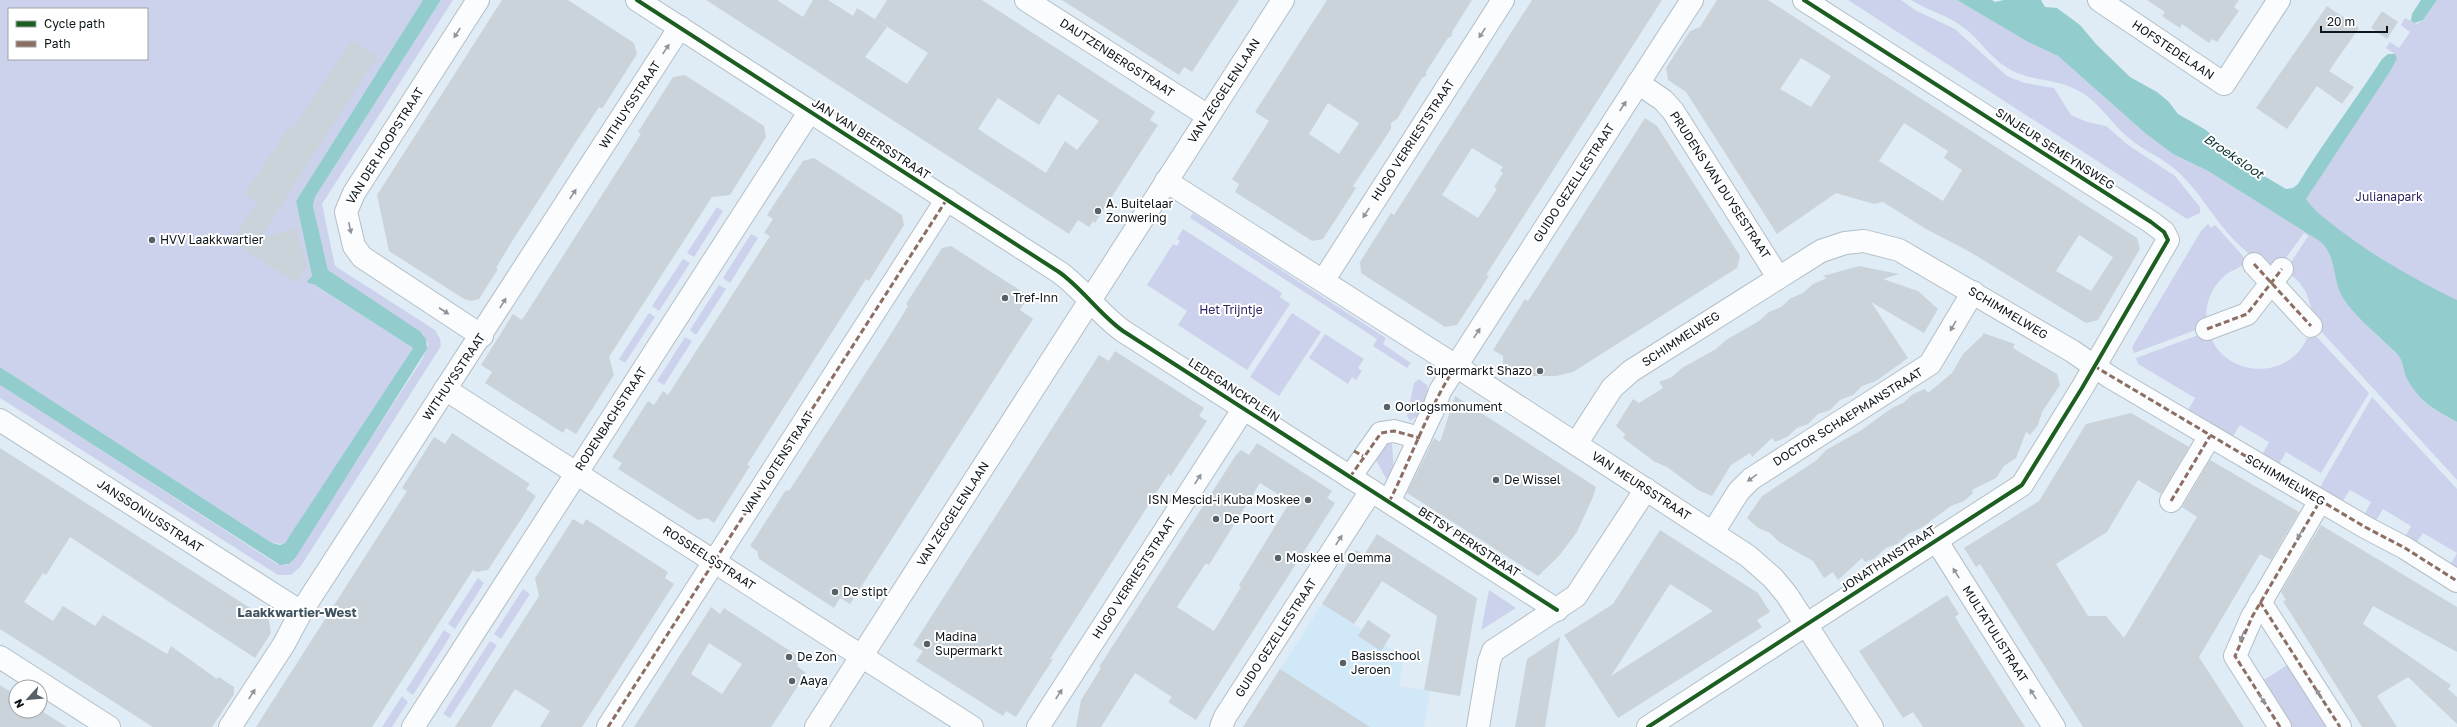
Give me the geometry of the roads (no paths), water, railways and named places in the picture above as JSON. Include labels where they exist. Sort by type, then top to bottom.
[{"type":"street","name":"VAN DER HOOPSTRAAT","points":[[478,0],[354,193],[346,212],[353,243],[362,257],[482,336]]},
{"type":"street","name":"JAN VAN BEERSSTRAAT","points":[[637,0],[1060,272],[1076,284],[1090,300]]},
{"type":"street","name":"VAN ZEGGELENLAAN","points":[[1166,182],[1283,0]]},
{"type":"street","name":"HUGO VERRIESTSTRAAT","points":[[1323,281],[1502,0]]},
{"type":"street","name":"GUIDO GEZELLESTRAAT","points":[[1456,366],[1692,0]]},
{"type":"street","name":"SINJEUR SEMEYNSWEG","points":[[1804,0],[2151,222],[2166,235],[2168,240],[2162,253],[2094,366]]},
{"type":"street","name":"HOFSTEDELAAN","points":[[2099,0],[2224,84],[2279,0]]},
{"type":"street","name":"DAUTZENBERGSTRAAT","points":[[1039,3],[1208,116]]},
{"type":"street","name":"WITHUYSSTRAAT","points":[[230,727],[284,644],[301,612],[445,389],[482,336],[680,27]]},
{"type":"street","name":"PRUDENS VAN DUYSESTRAAT","points":[[1638,83],[1663,100],[1673,111],[1778,277]]},
{"type":"street","name":"RODENBACHSTRAAT","points":[[413,727],[810,111]]},
{"type":"street","points":[[1090,300],[1166,182],[1456,366],[1440,391],[1420,438],[1389,502]]},
{"type":"street","name":"VAN VLOTENSTRAAT","points":[[608,727],[947,199]]},
{"type":"street","name":"SCHIMMELWEG","points":[[1576,444],[1609,392],[1622,378],[1778,277],[1828,248],[1845,243],[1864,241],[1899,250],[1973,292],[2210,436],[2320,501],[2405,548],[2457,582]]},
{"type":"street","points":[[2254,264],[2277,276],[2311,326]]},
{"type":"street","points":[[2207,329],[2247,314],[2277,276]]},
{"type":"street","name":"DOCTOR SCHAEPMANSTRAAT","points":[[1713,532],[1739,491],[1751,479],[1930,364],[1973,292]]},
{"type":"street","name":"VAN ZEGGELENLAAN","points":[[816,727],[1090,300]]},
{"type":"street","name":"LEDEGANCKPLEIN","points":[[1090,300],[1106,318],[1123,331],[1371,490]]},
{"type":"street","name":"VAN MEURSSTRAAT","points":[[1456,366],[1748,556],[1773,578],[1787,595],[1872,727]]},
{"type":"street","name":"JONATHANSTRAAT","points":[[1648,727],[1807,626],[1844,599],[2024,484],[2094,366]]},
{"type":"street","name":"ROSSEELSSTRAAT","points":[[445,389],[577,472],[972,727]]},
{"type":"street","name":"HUGO VERRIESTSTRAAT","points":[[1038,727],[1244,408]]},
{"type":"street","name":"JANSSONIUSSTRAAT","points":[[0,420],[301,612]]},
{"type":"street","points":[[1350,477],[1358,454],[1377,436],[1385,431],[1394,431],[1420,438]]},
{"type":"street","points":[[2171,501],[2210,436]]},
{"type":"street","points":[[1478,727],[1489,662],[1493,651],[1557,610],[1579,592],[1646,489]]},
{"type":"street","name":"GUIDO GEZELLESTRAAT","points":[[1222,727],[1225,717],[1371,490]]},
{"type":"street","name":"BETSY PERKSTRAAT","points":[[1371,490],[1557,610]]},
{"type":"street","points":[[2280,727],[2235,656],[2246,628],[2260,602],[2320,501]]},
{"type":"street","name":"MULTATULISTRAAT","points":[[1936,540],[2054,727]]},
{"type":"street","points":[[2260,602],[2340,727]]},
{"type":"street","points":[[0,657],[109,727]]},
{"type":"water","points":[[423,0],[441,0],[315,197],[313,206],[328,270],[421,332],[426,339],[427,349],[296,557],[289,564],[280,565],[0,385],[0,367],[272,543],[280,545],[285,543],[413,348],[315,285],[318,285],[308,283],[307,281],[312,276],[296,201]]},
{"type":"water","name":"Broeksloot","points":[[1957,0],[1992,0],[1995,2],[2004,0],[2041,0],[2045,7],[2057,8],[2080,25],[2096,44],[2130,77],[2157,92],[2169,102],[2178,114],[2206,130],[2242,163],[2286,189],[2293,188],[2298,184],[2318,152],[2382,59],[2388,54],[2395,54],[2397,59],[2391,70],[2306,199],[2324,218],[2366,249],[2410,276],[2457,300],[2457,422],[2434,409],[2423,400],[2407,379],[2398,355],[2353,312],[2342,296],[2330,255],[2321,242],[2208,171],[2173,154],[2145,133],[2058,56],[2028,42]]},
{"type":"water","points":[[2421,0],[2437,0],[2423,20],[2415,23],[2411,21],[2412,14]]},
{"type":"place","name":"A. Buitelaar Zonwering","points":[[1098,211]]},
{"type":"place","name":"HVV Laakkwartier","points":[[152,240]]},
{"type":"place","name":"Tref-Inn","points":[[1005,298]]},
{"type":"place","name":"Supermarkt Shazo","points":[[1540,371]]},
{"type":"place","name":"Oorlogsmonument","points":[[1387,407]]},
{"type":"place","name":"De Wissel","points":[[1496,480]]},
{"type":"place","name":"ISN Mescid-i Kuba Moskee","points":[[1308,500]]},
{"type":"place","name":"De Poort","points":[[1216,519]]},
{"type":"place","name":"Moskee el Oemma","points":[[1278,558]]},
{"type":"place","name":"De stipt","points":[[835,592]]},
{"type":"place","name":"Madina Supermarkt","points":[[927,644]]},
{"type":"place","name":"De Zon","points":[[789,657]]},
{"type":"place","name":"Basisschool Jeroen","points":[[1343,663]]},
{"type":"place","name":"Aaya","points":[[792,681]]},
{"type":"district","name":"Laakkwartier-West","points":[[297,612]]},
{"type":"park label","name":"Julianapark","points":[[2389,197]]},
{"type":"park label","name":"Het Trijntje","points":[[1231,310]]}]
